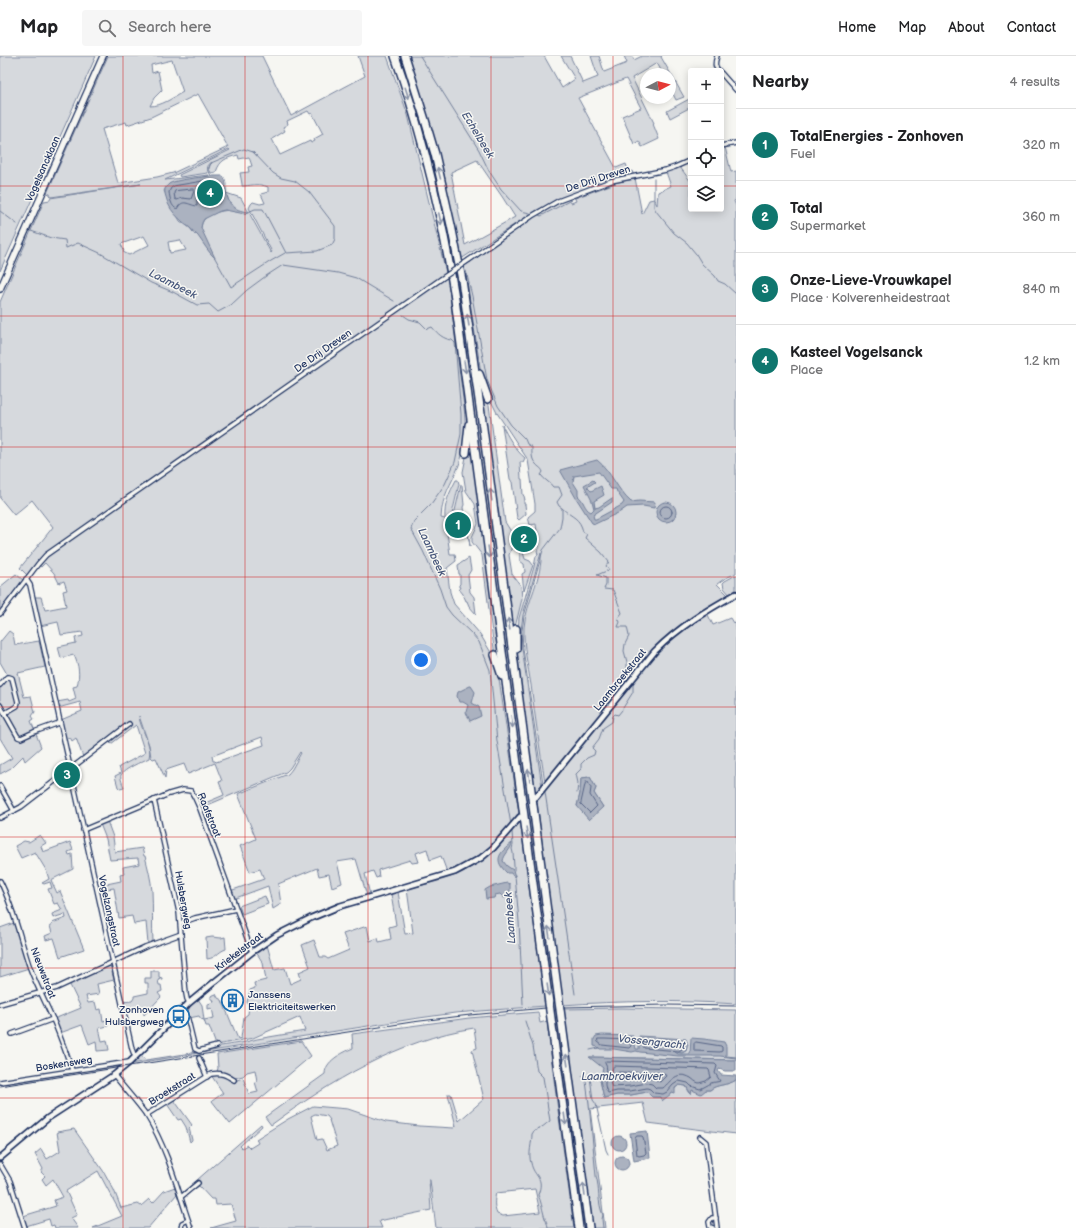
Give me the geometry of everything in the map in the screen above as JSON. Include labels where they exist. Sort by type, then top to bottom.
[{"type":"highway","points":[[395,56],[426,156],[442,227],[454,292],[579,1228]]},
{"type":"highway","points":[[405,56],[426,120],[444,190],[459,266],[473,358],[589,1228]]},
{"type":"highway","points":[[473,358],[477,364],[488,399]]},
{"type":"highway","points":[[466,453],[469,429],[469,402]]},
{"type":"highway","points":[[516,629],[515,643],[518,672],[516,677]]},
{"type":"highway","points":[[495,655],[503,679],[507,683]]},
{"type":"main road","name":"Vogelsancklaan","points":[[0,289],[103,56]]},
{"type":"street","points":[[716,68],[717,56]]},
{"type":"street","points":[[724,76],[736,90]]},
{"type":"street","points":[[724,146],[736,144]]},
{"type":"street","name":"De Drij Dreven","points":[[0,614],[46,555],[532,216],[558,201],[611,181],[666,170],[688,161]]},
{"type":"street","name":"Vogelzangstraat","points":[[26,579],[30,585],[112,962],[132,1049],[135,1056]]},
{"type":"street","name":"Laambroekstraat","points":[[536,797],[655,651],[677,631],[702,613],[736,594]]},
{"type":"street","points":[[0,685],[7,677],[12,678],[18,702],[17,706],[5,713]]},
{"type":"street","points":[[0,705],[18,736],[21,738],[59,723]]},
{"type":"street","points":[[0,818],[21,807],[129,724]]},
{"type":"street","points":[[0,786],[14,811]]},
{"type":"street","name":"Raafstraat","points":[[83,830],[154,800],[183,790],[188,790],[193,794],[200,809],[252,952]]},
{"type":"street","name":"Hulsbergweg","points":[[154,800],[181,923],[186,994],[189,1003]]},
{"type":"street","name":"Kriekelstraat","points":[[0,1158],[48,1118],[114,1075],[130,1062],[189,1003],[252,952],[277,935],[311,918],[346,904],[455,872],[481,858],[493,848],[520,817]]},
{"type":"street","name":"Nieuwstraat","points":[[0,881],[10,902],[30,967],[40,993],[53,1019],[72,1070]]},
{"type":"street","points":[[181,923],[195,918],[236,909]]},
{"type":"street","points":[[0,1004],[57,988],[154,943],[181,934]]},
{"type":"street","points":[[184,1009],[195,1049],[199,1051],[217,1046]]},
{"type":"street","points":[[12,1034],[53,1019]]},
{"type":"street","name":"Broekstraat","points":[[199,1058],[207,1077]]},
{"type":"street","name":"Boskensweg","points":[[0,1082],[130,1062]]},
{"type":"street","name":"Broekstraat","points":[[146,1115],[211,1074],[220,1073],[234,1080]]},
{"type":"street","points":[[114,1075],[146,1115],[165,1152],[191,1228]]},
{"type":"street","points":[[700,1137],[706,1142],[717,1228]]},
{"type":"street","points":[[0,1164],[10,1181],[25,1228]]},
{"type":"street","points":[[180,1196],[198,1183]]},
{"type":"street","points":[[713,1228],[710,1227],[709,1222],[712,1218],[716,1218]]},
{"type":"street","points":[[181,1228],[182,1223],[188,1220]]},
{"type":"shaded area","points":[[0,56],[96,56],[0,271]]},
{"type":"shaded area","points":[[108,56],[262,56],[291,116],[365,76],[358,56],[387,56],[408,115],[448,281],[464,407],[465,429],[463,451],[459,465],[445,496],[441,518],[445,519],[445,508],[451,490],[456,480],[458,480],[459,484],[452,514],[446,526],[450,554],[455,554],[456,561],[447,568],[450,592],[454,604],[480,634],[497,665],[519,814],[493,844],[472,861],[447,872],[441,856],[430,860],[427,849],[416,853],[419,862],[412,863],[410,860],[378,870],[379,877],[376,878],[373,871],[365,874],[370,895],[367,896],[356,859],[337,862],[342,883],[332,887],[329,874],[319,876],[317,868],[278,884],[281,904],[273,909],[268,886],[233,899],[230,891],[264,879],[260,869],[250,872],[240,846],[256,839],[238,794],[288,774],[301,753],[300,752],[286,772],[203,807],[205,803],[224,795],[219,782],[222,781],[215,763],[188,774],[184,764],[166,770],[165,778],[156,758],[153,759],[151,757],[148,742],[150,753],[149,758],[126,770],[121,775],[124,788],[120,789],[115,776],[121,773],[119,767],[145,753],[136,725],[111,744],[109,741],[127,724],[83,757],[76,738],[72,741],[70,737],[65,739],[61,720],[82,711],[80,702],[58,708],[57,702],[68,700],[69,702],[76,699],[73,687],[77,686],[79,674],[74,655],[61,658],[58,647],[76,643],[75,638],[83,636],[82,632],[61,635],[58,622],[40,626],[34,597],[41,597],[45,610],[66,606],[63,591],[67,590],[64,581],[59,583],[54,573],[45,563],[41,567],[37,564],[27,575],[20,568],[53,527],[32,500],[14,515],[0,498],[0,302],[44,201],[50,200],[50,198],[141,184],[51,197],[50,194],[47,193]],"holes":[[[172,60],[183,92],[163,103],[150,106],[154,98],[162,90],[158,71],[152,73],[151,65]],[[198,94],[228,147],[173,173],[118,183],[102,129],[126,122],[127,125],[151,117]],[[308,111],[310,114],[312,113],[323,134],[314,139],[315,141],[311,143],[310,141],[280,155],[272,139],[285,131],[283,127],[288,124],[287,121]],[[229,149],[230,150],[179,175],[180,177],[208,173],[209,164],[212,162],[209,169],[211,173],[216,172],[219,165],[227,159],[238,155],[239,159],[249,157],[252,166],[248,167],[249,172],[240,173],[242,186],[259,185],[268,187],[268,192],[261,194],[265,203],[260,204],[253,202],[249,208],[272,252],[271,253],[241,198],[226,193],[229,201],[236,209],[209,215],[195,235],[190,228],[180,221],[164,191],[166,187],[172,183],[209,175],[165,180]],[[144,236],[149,245],[129,255],[123,252],[124,251],[121,244]],[[180,240],[186,250],[170,253],[168,242]],[[262,737],[264,745],[216,762],[213,761],[212,756]]]},
{"type":"shaded area","points":[[408,56],[544,56],[562,88],[575,79],[561,56],[570,56],[583,83],[598,77],[591,56],[599,56],[604,72],[627,63],[624,56],[632,56],[634,60],[642,56],[662,56],[661,57],[667,68],[660,68],[657,63],[649,68],[640,68],[640,73],[632,78],[640,94],[640,104],[645,104],[654,123],[653,124],[659,139],[642,147],[639,141],[634,144],[622,116],[641,108],[626,79],[578,98],[616,168],[626,164],[629,172],[632,171],[635,178],[642,214],[649,200],[654,199],[657,205],[658,192],[671,186],[666,172],[680,167],[688,178],[688,212],[724,212],[724,147],[731,172],[736,171],[736,199],[734,201],[736,206],[736,573],[717,584],[728,595],[689,619],[664,639],[640,665],[545,782],[524,641],[525,618],[537,580],[541,562],[541,553],[523,615],[521,630],[522,648],[542,787],[535,794],[526,735],[517,646],[519,618],[536,556],[538,555],[537,550],[539,549],[536,524],[530,525],[528,517],[535,511],[535,504],[528,460],[497,413],[486,391],[481,373],[466,275],[463,267],[543,211],[569,198],[571,203],[576,201],[573,194],[537,210],[461,259],[444,174],[416,78]],"holes":[[[477,160],[515,217],[465,245],[451,172]]]},
{"type":"shaded area","points":[[676,83],[684,97],[676,100]]},
{"type":"shaded area","points":[[688,100],[688,109],[670,118],[667,111]]},
{"type":"shaded area","points":[[480,385],[489,405],[505,522],[515,538],[509,555],[512,574],[521,586],[522,599],[515,627],[514,642]]},
{"type":"shaded area","points":[[502,425],[515,447],[525,458],[523,462],[520,462],[526,514],[519,520],[517,518],[512,482],[510,479]]},
{"type":"shaded area","points":[[470,437],[500,662],[494,649],[482,555],[472,542],[472,537],[478,524],[475,504],[466,491],[463,472]]},
{"type":"shaded area","points":[[461,485],[464,516],[466,518],[470,546],[467,528],[463,526],[462,519],[456,518],[454,515]]},
{"type":"shaded area","points":[[520,551],[523,552],[525,559],[530,561],[533,565],[524,591],[522,574],[525,572],[524,564],[520,561]]},
{"type":"shaded area","points":[[469,558],[471,570],[468,575],[470,592],[474,597],[476,614],[469,606],[459,589],[460,574],[458,565]]},
{"type":"shaded area","points":[[16,574],[23,580],[0,610],[0,587]]},
{"type":"shaded area","points":[[736,575],[736,592],[730,595],[724,588],[723,583]]},
{"type":"shaded area","points":[[707,613],[713,625],[730,618],[733,623],[736,622],[736,1004],[649,1002],[562,1005],[537,801],[644,667],[681,631]],"holes":[[[590,777],[596,788],[594,793],[603,807],[577,806],[580,794],[581,778]]]},
{"type":"shaded area","points":[[9,631],[13,634],[15,645],[39,641],[45,667],[18,673],[24,697],[31,696],[35,712],[32,716],[34,719],[31,721],[41,747],[25,761],[23,756],[11,768],[0,774],[0,765],[12,758],[0,738],[0,682],[7,674],[0,662],[0,642]]},
{"type":"shaded area","points":[[520,820],[545,1006],[455,1013],[412,1019],[130,1064],[140,1055],[146,1060],[198,1052],[215,1047],[305,1031],[300,1017],[253,1038],[216,1045],[209,1026],[206,1026],[204,1020],[214,1018],[212,1008],[208,1009],[208,1004],[214,1002],[213,999],[211,999],[211,996],[216,994],[218,998],[222,1000],[238,1039],[241,1038],[244,1017],[248,1014],[249,1006],[247,1002],[250,990],[255,988],[254,983],[266,980],[263,963],[256,952],[267,945],[274,970],[285,968],[290,984],[301,979],[299,972],[310,967],[302,945],[314,940],[320,957],[325,957],[328,959],[349,950],[343,934],[367,926],[370,941],[378,938],[379,942],[391,939],[389,927],[396,925],[391,894],[398,892],[405,934],[413,933],[407,889],[436,882],[472,867],[494,849]]},
{"type":"shaded area","points":[[107,821],[113,837],[115,852],[142,848],[145,856],[151,882],[152,897],[153,942],[148,944],[146,922],[134,924],[132,916],[119,918],[114,888],[98,890],[97,886],[121,881],[120,875],[124,874],[123,867],[139,864],[138,858],[110,860],[106,839],[100,824]]},
{"type":"shaded area","points":[[40,835],[46,843],[41,846],[43,852],[70,842],[73,850],[68,852],[69,855],[72,854],[73,869],[51,880],[57,893],[60,891],[84,949],[60,957],[54,938],[46,940],[45,936],[52,933],[50,926],[53,924],[52,923],[66,918],[65,914],[53,918],[52,914],[62,910],[58,903],[54,904],[48,889],[52,888],[50,882],[44,884],[42,883],[49,879],[46,870],[35,852],[21,858],[15,846],[24,841],[29,842]]},
{"type":"shaded area","points":[[265,896],[268,904],[242,914],[239,906]]},
{"type":"shaded area","points":[[14,923],[29,968],[0,977],[0,928]]},
{"type":"shaded area","points":[[225,937],[226,949],[207,959],[206,938]]},
{"type":"shaded area","points":[[109,965],[114,980],[97,984],[99,994],[86,996],[88,1003],[95,1002],[97,1010],[101,1009],[103,1021],[106,1020],[108,1026],[99,1028],[102,1041],[107,1040],[109,1050],[97,1051],[96,1041],[89,1044],[82,1025],[60,1033],[54,1019],[81,1008],[69,983]]},
{"type":"shaded area","points":[[151,971],[159,971],[159,977],[162,978],[158,980],[162,991],[158,993],[161,997],[144,1015],[143,1008],[125,1012],[122,1002],[132,1001],[134,996],[148,993],[148,983],[145,983],[145,978],[151,978]]},
{"type":"shaded area","points":[[198,999],[202,1005],[204,1020],[199,1016],[189,1018],[188,1011],[193,1003]]},
{"type":"shaded area","points":[[622,1008],[736,1010],[736,1060],[590,1057],[604,1068],[600,1080],[604,1098],[647,1092],[652,1097],[663,1097],[669,1095],[679,1085],[686,1086],[691,1094],[691,1090],[710,1090],[736,1080],[736,1134],[648,1123],[643,1103],[590,1109],[605,1228],[593,1228],[564,1009]]},
{"type":"shaded area","points":[[538,1012],[540,1023],[547,1021],[574,1228],[436,1228],[430,1180],[431,1210],[379,1221],[382,1228],[211,1228],[236,1221],[231,1204],[216,1205],[215,1199],[211,1199],[199,1186],[193,1190],[191,1187],[182,1195],[181,1194],[261,1124],[262,1126],[240,1146],[242,1148],[247,1145],[250,1148],[258,1143],[256,1139],[288,1119],[313,1106],[348,1109],[386,1122],[454,1128],[456,1126],[448,1094],[451,1094],[459,1121],[484,1099],[472,1050],[477,1048],[474,1028],[419,1042],[367,1064],[317,1093],[271,1125],[265,1117],[325,1074],[331,1061],[353,1048],[352,1034],[469,1018]],"holes":[[[315,1114],[327,1116],[330,1120],[337,1146],[327,1150],[322,1139],[317,1140],[311,1116]],[[535,1189],[540,1212],[503,1216],[497,1214],[495,1209],[496,1193]]]},
{"type":"shaded area","points":[[301,1041],[311,1056],[230,1124],[212,1101],[223,1093],[211,1075],[217,1072],[217,1054]],"holes":[[[255,1070],[257,1081],[255,1082],[258,1092],[249,1094],[243,1078],[237,1080],[235,1083],[230,1079],[243,1076],[247,1072]]]},
{"type":"shaded area","points":[[174,1100],[192,1125],[189,1128],[192,1140],[190,1142],[186,1127],[181,1119],[178,1120],[167,1104]]},
{"type":"shaded area","points":[[74,1129],[104,1172],[114,1190],[121,1208],[138,1204],[141,1206],[149,1199],[153,1203],[164,1191],[175,1187],[177,1194],[148,1228],[93,1228],[122,1216],[98,1171],[66,1191],[77,1215],[71,1218],[78,1228],[55,1228],[54,1225],[51,1226],[49,1219],[26,1226],[23,1216],[56,1206],[54,1200],[63,1197],[53,1179],[46,1185],[42,1179],[45,1176],[41,1172],[43,1169],[35,1154],[41,1149],[47,1159],[60,1151],[57,1132]]},
{"type":"water","points":[[223,176],[226,182],[229,202],[238,210],[248,212],[245,214],[225,210],[204,219],[201,228],[215,258],[208,251],[194,231],[179,219],[171,209],[165,195],[165,188],[169,184],[182,180]],"holes":[[[211,183],[221,184],[221,202],[218,204],[201,204],[201,198],[205,196],[210,189]]]},
{"type":"water","points":[[597,460],[607,470],[631,502],[655,502],[654,508],[643,506],[627,507],[595,524],[592,523],[560,470]],"holes":[[[599,472],[611,489],[616,489],[624,502],[622,505],[594,519],[593,515],[612,502],[612,498],[595,508],[594,501],[604,495],[601,486],[591,491],[587,487],[595,482],[593,480],[584,485],[592,501],[594,509],[591,512],[589,511],[578,496],[578,490],[573,482],[574,476]]]},
{"type":"water","points":[[662,502],[670,502],[676,508],[676,516],[670,522],[662,522],[656,516],[656,508]]},
{"type":"water","points":[[470,686],[475,692],[472,703],[479,707],[481,716],[470,721],[466,712],[468,705],[463,702],[459,702],[457,696],[458,692]]},
{"type":"water","points":[[590,777],[596,788],[594,793],[603,807],[589,820],[577,806],[580,794],[581,778]]},
{"type":"water","points":[[512,843],[503,861],[513,870],[515,877],[511,873],[507,873],[500,864],[499,860],[501,853]]},
{"type":"water","points":[[507,883],[510,884],[510,897],[504,898],[500,894],[495,895],[494,898],[486,899],[485,890],[490,887]]},
{"type":"water","points":[[596,1036],[633,1036],[636,1049],[639,1049],[639,1036],[686,1039],[688,1045],[686,1051],[682,1053],[675,1052],[678,1054],[690,1054],[691,1038],[724,1042],[726,1046],[726,1056],[736,1058],[720,1056],[678,1056],[614,1049],[600,1049],[594,1046],[594,1039]]},
{"type":"water","name":"Laambroekvijver","points":[[589,1057],[736,1060],[736,1071],[725,1071],[719,1069],[718,1071],[721,1075],[736,1076],[736,1080],[710,1090],[706,1090],[701,1094],[692,1090],[691,1094],[686,1086],[679,1085],[675,1088],[675,1093],[672,1092],[662,1101],[660,1097],[652,1097],[647,1092],[604,1098],[600,1080],[603,1068]]},
{"type":"water","points":[[647,1131],[650,1158],[634,1161],[630,1133]]},
{"type":"water","points":[[616,1136],[622,1136],[626,1140],[626,1146],[622,1150],[616,1150],[612,1146],[612,1140]]},
{"type":"water","points":[[619,1156],[625,1156],[629,1160],[629,1166],[625,1170],[619,1170],[615,1166],[615,1160]]},
{"type":"waterway","name":"Echelbeek","points":[[420,56],[479,150],[489,171],[501,189],[521,211],[530,213]]},
{"type":"waterway","points":[[211,176],[208,169],[211,163],[244,149],[253,152],[273,173],[281,178],[295,181],[309,192],[335,226],[335,239],[332,245],[317,251],[286,253],[263,209],[255,209],[248,212]]},
{"type":"waterway","name":"Echelbeek","points":[[575,198],[618,182],[636,179]]},
{"type":"waterway","name":"Echelbeek","points":[[654,179],[654,207],[656,211],[674,233],[687,243],[702,264],[715,276],[718,281],[725,284],[736,294]]},
{"type":"waterway","name":"Echelbeek","points":[[539,215],[541,216],[571,200]]},
{"type":"waterway","name":"Laambeek","points":[[0,211],[17,224]]},
{"type":"waterway","name":"Laambeek","points":[[31,231],[51,238],[65,240],[66,248],[78,243],[100,253],[151,283],[173,292],[197,305],[209,304],[218,312],[231,305],[247,290],[283,265],[338,273],[356,278],[394,301]]},
{"type":"waterway","points":[[215,258],[231,287],[285,253]]},
{"type":"waterway","points":[[466,271],[487,380],[498,406],[511,425],[525,439],[527,444],[532,447],[534,462],[542,470],[542,477],[553,487],[559,487],[562,495],[557,502],[562,508],[560,528],[543,550],[524,616],[522,631],[523,649],[543,783]]},
{"type":"waterway","name":"Laambeek","points":[[403,315],[409,319],[420,322],[427,329],[432,327],[441,336],[452,340],[455,343],[461,414],[461,434],[455,462],[445,484],[431,504],[414,521],[411,529],[423,551],[440,589],[446,607],[479,642],[490,670],[497,741],[511,825]]},
{"type":"waterway","points":[[562,508],[578,520],[583,532],[587,534],[585,538],[601,552],[609,562],[606,566],[609,570],[597,575],[606,578],[606,585],[604,589],[613,590],[622,613],[618,618],[620,622],[618,627],[627,627],[629,636],[625,644],[624,651],[627,662],[627,677]]},
{"type":"waterway","points":[[623,708],[633,692],[633,685]]},
{"type":"waterway","points":[[577,793],[578,783],[576,774],[581,769],[581,764],[587,758],[594,755],[595,751],[592,748],[599,739],[603,728],[612,722],[615,714],[618,715],[622,710]]},
{"type":"waterway","points":[[545,792],[575,994]]},
{"type":"waterway","name":"Laambeek","points":[[512,832],[514,870]]},
{"type":"waterway","name":"Laambeek","points":[[515,875],[523,1004]]},
{"type":"waterway","name":"Laambeek","points":[[525,1021],[533,1046],[537,1071],[543,1077],[550,1121],[537,1129]]},
{"type":"waterway","name":"Vossengracht","points":[[590,1050],[599,1048]]},
{"type":"waterway","points":[[582,1076],[590,1077],[593,1100],[596,1104],[608,1154]]},
{"type":"waterway","points":[[584,1076],[589,1104],[599,1200],[603,1215],[603,1228]]},
{"type":"waterway","name":"Laambeek","points":[[537,1130],[532,1134],[530,1160],[532,1168],[540,1180],[538,1195],[548,1228]]},
{"type":"railway","points":[[564,1007],[666,1005],[736,1006]]},
{"type":"railway","points":[[0,1086],[412,1022],[546,1008]]},
{"type":"place","name":"Kasteel Vogelsanck","points":[[210,193]]},
{"type":"place","name":"TotalEnergies - Zonhoven","points":[[458,525]]},
{"type":"place","name":"Total","points":[[524,539]]},
{"type":"place","name":"Onze-Lieve-Vrouwkapel","points":[[67,775]]},
{"type":"place","name":"Janssens Elektriciteitswerken","points":[[233,1001]]},
{"type":"place","name":"Zonhoven Hulsbergweg","points":[[179,1016]]}]
